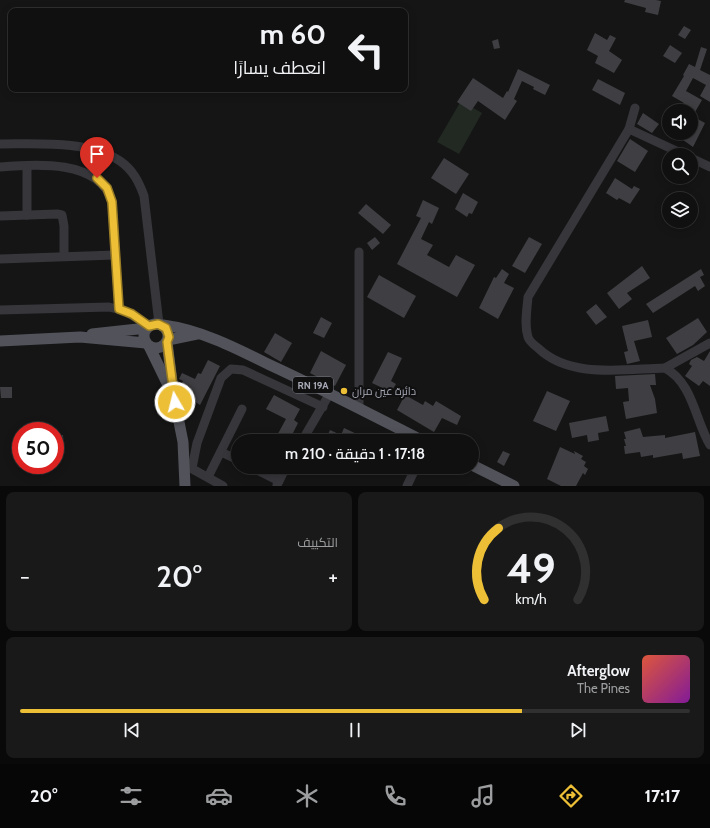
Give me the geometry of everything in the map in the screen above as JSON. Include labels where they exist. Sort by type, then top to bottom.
[{"type":"main road","points":[[0,341],[80,337],[112,330],[154,325],[201,334]]},
{"type":"main road","points":[[154,325],[168,332],[174,397],[187,466],[186,486]]},
{"type":"main road","points":[[154,325],[144,337],[174,397]]},
{"type":"main road","points":[[80,337],[148,345],[160,348],[168,341],[201,334]]},
{"type":"main road","name":"RN 19A","points":[[201,334],[238,349],[330,393],[409,434]]},
{"type":"main road","points":[[479,468],[514,486]]},
{"type":"street","points":[[635,108],[629,129],[528,297],[525,323],[528,339],[542,352],[556,361],[582,369],[665,368],[710,343]]},
{"type":"street","points":[[629,129],[670,148]]},
{"type":"street","points":[[0,144],[46,144],[95,150],[108,154],[121,162],[131,171],[139,183],[144,196],[154,325]]},
{"type":"street","points":[[698,161],[710,167]]},
{"type":"street","points":[[0,167],[59,166],[91,175],[103,183],[107,188],[112,202],[119,309]]},
{"type":"street","points":[[26,167],[27,215]]},
{"type":"street","points":[[0,216],[62,215],[64,226],[64,256]]},
{"type":"street","points":[[358,408],[359,252]]},
{"type":"street","points":[[0,259],[115,255]]},
{"type":"street","points":[[0,310],[98,306],[119,309],[154,325]]},
{"type":"street","points":[[665,368],[672,372],[683,385],[710,445]]},
{"type":"street","points":[[223,486],[187,466],[221,378],[231,369],[243,370],[323,407]]},
{"type":"street","points":[[306,434],[330,393]]},
{"type":"street","points":[[208,477],[242,409]]},
{"type":"street","points":[[221,452],[231,457]]},
{"type":"street","points":[[262,474],[278,484],[283,474]]},
{"type":"street","points":[[407,486],[413,474]]},
{"type":"shaded area","points":[[461,101],[482,113],[459,154],[437,142]]},
{"type":"building","points":[[625,0],[661,1],[658,15],[645,12],[646,8],[624,2]]},
{"type":"building","points":[[684,26],[691,30],[685,39],[678,35]]},
{"type":"building","points":[[595,33],[607,40],[610,35],[616,38],[609,51],[622,60],[614,73],[595,63],[598,56],[587,50]]},
{"type":"building","points":[[498,39],[500,48],[494,49],[492,41]]},
{"type":"building","points":[[670,45],[682,53],[675,63],[663,56]]},
{"type":"building","points":[[701,47],[707,49],[700,70],[710,75],[710,102],[700,96],[706,85],[693,78],[686,91],[702,100],[698,107],[698,104],[683,104],[684,103],[672,96],[684,76],[683,75],[689,64],[695,67]]},
{"type":"building","points":[[518,69],[550,85],[545,95],[522,81],[514,99],[517,101],[505,120],[478,101],[471,111],[457,102],[473,78],[503,98],[507,91],[508,92]]},
{"type":"building","points":[[598,79],[625,93],[620,105],[592,90]]},
{"type":"building","points":[[643,113],[659,124],[652,133],[637,124]]},
{"type":"building","points":[[698,119],[705,123],[698,137]]},
{"type":"building","points":[[630,139],[648,151],[635,172],[617,161]]},
{"type":"building","points":[[683,140],[696,140],[693,147]]},
{"type":"building","points":[[444,158],[469,174],[456,194],[431,178]]},
{"type":"building","points":[[615,178],[632,189],[634,186],[640,189],[630,204],[619,198],[617,200],[606,193]]},
{"type":"building","points":[[463,193],[478,202],[472,214],[469,213],[467,217],[455,209]]},
{"type":"building","points":[[423,200],[439,208],[432,224],[429,222],[421,239],[433,245],[427,255],[449,267],[456,255],[475,265],[457,297],[397,264],[421,218],[416,216]]},
{"type":"building","points":[[366,204],[391,225],[383,234],[358,213]]},
{"type":"building","points":[[375,237],[380,243],[372,250],[367,243]]},
{"type":"building","points":[[529,237],[542,244],[525,273],[512,266]]},
{"type":"building","points":[[642,266],[650,278],[627,293],[632,299],[619,309],[607,293]]},
{"type":"building","points":[[502,269],[509,274],[504,283],[514,288],[498,319],[479,308],[494,277],[496,278]]},
{"type":"building","points":[[701,269],[704,275],[700,277],[705,286],[698,291],[695,286],[653,313],[646,304]]},
{"type":"building","points":[[379,275],[416,296],[404,318],[367,297]]},
{"type":"building","points":[[596,304],[607,317],[596,325],[586,312]]},
{"type":"building","points":[[321,317],[332,323],[324,338],[313,333]]},
{"type":"building","points":[[698,318],[707,332],[693,345],[677,354],[666,338]]},
{"type":"building","points":[[648,320],[652,337],[634,341],[640,361],[627,364],[624,352],[628,351],[622,326]]},
{"type":"building","points":[[275,333],[292,343],[281,362],[264,352]]},
{"type":"building","points":[[321,351],[346,365],[335,386],[310,373]]},
{"type":"building","points":[[710,351],[710,386],[703,381],[699,386],[685,376],[692,366],[689,364],[691,360],[697,357],[704,361]]},
{"type":"building","points":[[388,352],[402,358],[391,381],[396,384],[391,392],[372,383]]},
{"type":"building","points":[[208,360],[220,366],[200,405],[181,393],[180,386],[183,381],[179,379],[182,373],[195,379],[198,373],[201,374]]},
{"type":"building","points":[[655,374],[656,385],[650,385],[655,399],[657,413],[626,419],[623,402],[629,401],[628,388],[616,389],[615,376]]},
{"type":"building","points":[[0,387],[12,387],[12,398],[1,398]]},
{"type":"building","points":[[547,391],[570,401],[556,431],[533,421]]},
{"type":"building","points":[[274,395],[300,409],[294,420],[298,423],[292,434],[278,434],[286,419],[266,409]]},
{"type":"building","points":[[405,395],[423,405],[425,401],[433,406],[436,401],[461,416],[457,425],[442,418],[434,432],[397,410]]},
{"type":"building","points":[[606,416],[609,431],[598,433],[599,440],[588,442],[587,435],[572,438],[569,423]]},
{"type":"building","points":[[344,428],[357,434],[341,434]]},
{"type":"building","points":[[640,428],[643,437],[665,435],[665,438],[695,432],[700,456],[683,459],[682,453],[653,458],[653,455],[641,457],[640,452],[625,454],[624,446],[626,446],[624,439],[626,439],[624,432]]},
{"type":"building","points":[[330,430],[339,434],[328,434]]},
{"type":"building","points":[[560,447],[575,454],[574,451],[583,456],[581,459],[586,462],[584,466],[588,469],[585,475],[583,473],[576,486],[561,486],[547,479]]},
{"type":"building","points":[[503,451],[510,454],[504,466],[497,462]]},
{"type":"place","name":"دائرة عين مران","points":[[344,391]]},
{"type":"route","points":[[97,178],[107,188],[112,202],[119,309],[132,314],[149,326],[158,324],[166,328],[169,337],[167,342],[175,402]]}]
